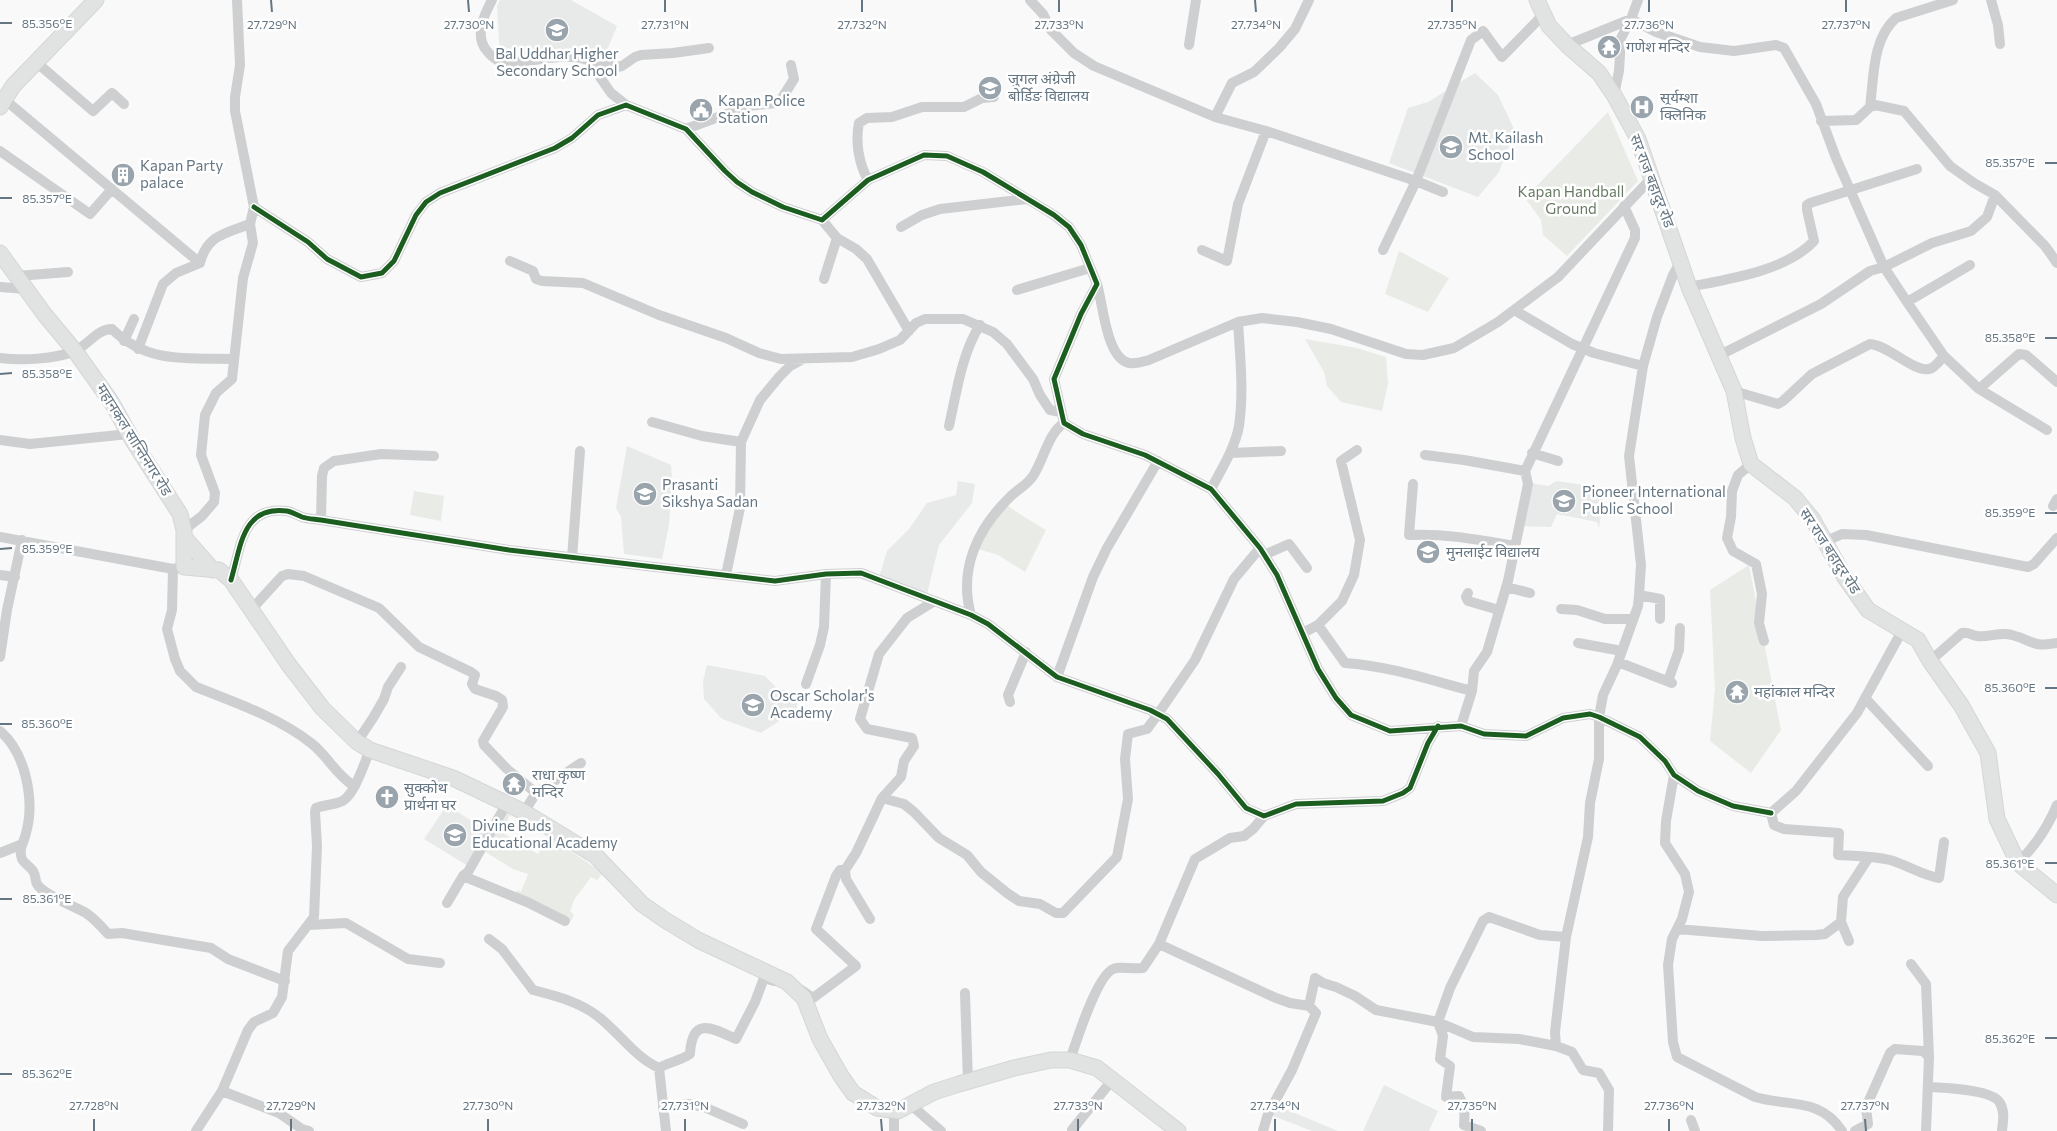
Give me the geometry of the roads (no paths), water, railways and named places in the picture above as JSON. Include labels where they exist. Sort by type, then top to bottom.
[{"type":"main road","points":[[2,103],[13,86],[96,0]]},
{"type":"main road","name":"सर राज बहादुर रोड","points":[[1537,0],[1548,26],[1598,73],[1614,95],[1638,139],[1690,287],[1734,391],[1743,438],[1751,464],[1795,498],[1813,520],[1844,576],[1868,610],[1903,629],[1918,640],[1961,705],[1988,753],[1998,819],[2018,863],[2057,895]]},
{"type":"main road","name":"महानकल सान्तिनगर रोड","points":[[0,252],[21,283],[112,403],[129,434],[180,514],[184,533],[179,568]]},
{"type":"main road","points":[[184,533],[213,570]]},
{"type":"main road","points":[[179,568],[219,570],[231,580],[289,665],[323,709],[363,746],[453,778],[524,812],[596,856],[642,904],[665,920],[698,940],[788,984],[804,998],[820,1039],[853,1093],[877,1108],[894,1112],[934,1092],[1014,1068],[1051,1060],[1070,1060],[1097,1068],[1178,1131]]},
{"type":"street","points":[[184,533],[214,502],[215,493],[201,455],[205,415],[216,394],[232,379],[242,278],[253,243],[250,224],[254,207],[235,97],[240,65],[237,0]]},
{"type":"street","points":[[492,0],[481,26],[481,40],[483,47],[490,55],[502,62],[514,63],[567,56],[622,66],[635,57],[642,55],[673,54],[709,48]]},
{"type":"street","points":[[1030,0],[1043,14],[1051,30],[1074,53],[1094,66],[1215,117],[1266,131],[1416,181],[1443,192]]},
{"type":"street","points":[[1189,45],[1196,0]]},
{"type":"street","points":[[1215,117],[1232,83],[1254,72],[1279,48],[1295,29],[1309,0]]},
{"type":"street","points":[[1614,95],[1619,71],[1621,38],[1638,0]]},
{"type":"street","points":[[1870,107],[1879,43],[1893,21],[1896,18],[1953,0]]},
{"type":"street","points":[[1992,0],[2000,44]]},
{"type":"street","points":[[1383,250],[1416,181],[1471,40],[1484,31],[1502,57],[1543,15]]},
{"type":"street","points":[[1567,45],[1631,19],[1656,32],[1700,47],[1734,51],[1780,46],[1789,55],[1816,104],[1821,121],[1884,267],[1944,356],[1979,389],[2047,430]]},
{"type":"street","points":[[588,60],[611,94],[626,105],[686,129],[737,182],[783,207],[822,220],[838,238],[856,249],[867,259],[909,331]]},
{"type":"street","points":[[36,62],[93,111],[112,93],[124,104]]},
{"type":"street","points":[[686,129],[748,106],[776,103],[782,98],[794,79],[791,65]]},
{"type":"street","points":[[868,180],[862,169],[856,134],[858,124],[867,118],[892,117],[922,107],[964,107],[982,98],[994,97]]},
{"type":"street","points":[[2,103],[112,189],[200,263]]},
{"type":"street","points":[[254,207],[308,242],[327,259],[361,277],[382,272],[394,261],[407,229],[426,202],[440,193],[564,144],[598,115],[626,105]]},
{"type":"street","points":[[1821,121],[1856,120],[1870,107],[1875,105],[1904,111],[1950,166],[1974,184],[1995,195],[2018,216],[2045,246],[2057,263]]},
{"type":"street","points":[[1202,250],[1227,261],[1238,204],[1266,131]]},
{"type":"street","points":[[0,151],[90,214],[112,189]]},
{"type":"street","points":[[822,220],[868,180],[924,155],[947,156],[983,172],[1054,215],[1069,227],[1081,245],[1097,284],[1102,299],[1110,341],[1115,352],[1128,363],[1149,360],[1238,322],[1262,318],[1297,322],[1331,329],[1406,354],[1423,355],[1454,348],[1479,335],[1558,277],[1590,246],[1624,206],[1646,184],[1653,181]]},
{"type":"street","points":[[1690,287],[1771,267],[1789,260],[1814,240],[1807,205],[1917,169]]},
{"type":"street","points":[[1720,355],[1821,304],[1870,271],[1884,267],[1932,243],[1971,231],[1987,217],[1995,195]]},
{"type":"street","points":[[901,227],[922,215],[940,209],[1028,199]]},
{"type":"street","points":[[1461,726],[1472,691],[1474,671],[1487,652],[1506,587],[1528,484],[1525,471],[1635,238],[1635,230],[1624,206]]},
{"type":"street","points":[[200,263],[203,249],[216,237],[250,224]]},
{"type":"street","points":[[824,279],[838,238]]},
{"type":"street","points":[[510,261],[533,271],[536,279],[542,282],[583,283],[659,315],[726,338],[759,353],[781,359],[852,357],[900,340],[916,323],[924,319],[963,319],[993,332],[1007,344],[1033,379],[1040,395],[1050,410],[1060,412]]},
{"type":"street","points":[[1556,1046],[1555,1032],[1566,937],[1588,837],[1590,803],[1599,759],[1599,716],[1603,695],[1622,651],[1639,595],[1641,565],[1629,456],[1643,366],[1657,317],[1673,275],[1681,261]]},
{"type":"street","points":[[138,349],[164,284],[176,273],[200,263]]},
{"type":"street","points":[[1907,302],[1970,265]]},
{"type":"street","points":[[1017,290],[1090,268]]},
{"type":"street","points":[[0,287],[68,272]]},
{"type":"street","points":[[1097,284],[1081,314],[1054,379],[1064,423],[1083,434],[1158,461],[1211,489],[1262,552],[1277,575],[1318,669],[1336,698],[1351,715],[1390,731],[1438,726],[1461,726],[1484,734],[1526,736],[1563,718],[1590,714],[1599,716],[1640,737],[1665,761],[1674,775],[1698,791],[1733,806],[1771,813]]},
{"type":"street","points":[[1514,310],[1582,348],[1643,366]]},
{"type":"street","points":[[124,341],[134,319]]},
{"type":"street","points":[[1211,489],[1230,453],[1239,427],[1241,392],[1238,322]]},
{"type":"street","points":[[949,426],[968,350],[974,333],[980,325]]},
{"type":"street","points":[[0,358],[20,360],[74,351],[105,329],[112,329],[124,341],[138,349],[165,358],[234,359]]},
{"type":"street","points":[[1734,391],[1778,404],[1783,402],[1812,374],[1849,353],[1870,344],[1879,344],[1904,360],[1924,368],[1933,367],[1944,356]]},
{"type":"street","points":[[1979,389],[2019,354],[2026,355],[2057,382]]},
{"type":"street","points":[[726,575],[740,508],[742,442],[760,400],[790,366],[802,359]]},
{"type":"street","points":[[652,422],[702,436],[742,442]]},
{"type":"street","points":[[971,615],[966,584],[972,550],[992,517],[1032,477],[1043,459],[1052,436],[1059,426],[1064,423]]},
{"type":"street","points":[[0,440],[30,444],[129,434]]},
{"type":"street","points":[[1303,633],[1318,625],[1342,601],[1354,575],[1360,540],[1341,461],[1357,450]]},
{"type":"street","points":[[572,558],[580,451]]},
{"type":"street","points":[[1230,453],[1281,451]]},
{"type":"street","points":[[1532,453],[1558,461]]},
{"type":"street","points":[[321,520],[322,476],[328,464],[334,461],[381,454],[434,456]]},
{"type":"street","points":[[1425,455],[1525,471]]},
{"type":"street","points":[[1057,677],[1093,577],[1112,540],[1158,461]]},
{"type":"street","points":[[1751,464],[1738,475],[1732,491],[1727,538],[1733,551],[1756,564],[1762,594],[1759,623],[1764,641]]},
{"type":"street","points":[[1413,484],[1409,535],[1425,534],[1456,537],[1514,546]]},
{"type":"street","points":[[231,580],[245,531],[252,519],[269,510],[289,511],[303,517],[509,550],[726,575],[775,580],[826,574],[861,573],[971,615],[988,624],[1057,677],[1167,719],[1246,808],[1264,816]]},
{"type":"street","points":[[1824,542],[1842,534],[1866,535],[2028,566],[2034,564],[2057,538]]},
{"type":"street","points":[[0,537],[179,568],[167,630],[180,671],[196,687],[292,729],[322,753],[333,769],[354,786]]},
{"type":"street","points":[[0,657],[7,610],[22,540]]},
{"type":"street","points":[[882,798],[904,804],[939,838],[967,855],[981,872],[1006,893],[1019,901],[1040,904],[1056,913],[1063,913],[1117,857],[1128,799],[1126,760],[1128,734],[1147,729],[1158,714],[1194,660],[1234,579],[1262,552],[1288,544],[1308,568]]},
{"type":"street","points":[[252,609],[282,576],[288,574],[304,576],[379,608],[419,647],[471,672],[474,675],[472,684],[475,689],[502,700],[504,707],[483,741],[484,745],[507,769],[536,792]]},
{"type":"street","points":[[806,684],[824,627],[826,574]]},
{"type":"street","points":[[0,576],[15,577]]},
{"type":"street","points":[[1506,587],[1530,592]]},
{"type":"street","points":[[1468,593],[1466,597],[1468,601],[1499,610]]},
{"type":"street","points":[[1639,595],[1660,599],[1660,619]]},
{"type":"street","points":[[870,919],[846,879],[845,870],[856,853],[882,798],[901,777],[904,761],[914,746],[912,738],[867,729],[860,720],[879,654],[907,618],[933,602]]},
{"type":"street","points":[[1561,609],[1577,610],[1605,619],[1633,619]]},
{"type":"street","points":[[1318,625],[1345,663],[1406,672],[1472,691]]},
{"type":"street","points":[[1618,662],[1670,682],[1679,650],[1680,628]]},
{"type":"street","points":[[1771,813],[1796,791],[1857,713],[1903,629]]},
{"type":"street","points":[[1930,660],[1962,633],[1968,632],[1976,636],[2004,633],[2032,644],[2057,643]]},
{"type":"street","points":[[1578,643],[1622,651]]},
{"type":"street","points":[[1010,702],[1008,695],[1026,652]]},
{"type":"street","points":[[196,1131],[222,1091],[248,1030],[254,1022],[274,1013],[282,997],[288,951],[297,937],[310,925],[316,907],[316,808],[325,804],[342,802],[354,786],[363,746],[373,718],[384,699],[388,687],[401,667]]},
{"type":"street","points":[[1865,698],[1928,766]]},
{"type":"street","points":[[1070,1060],[1098,986],[1107,972],[1115,968],[1130,970],[1143,968],[1159,944],[1195,859],[1230,838],[1244,836],[1264,816],[1296,804],[1383,801],[1403,793],[1410,788],[1428,743],[1438,726]]},
{"type":"street","points":[[0,731],[10,739],[26,774],[29,789],[26,834],[20,845],[22,860],[34,872],[37,884],[45,892],[87,914],[97,921],[108,934],[122,933],[211,948],[228,959],[285,982]]},
{"type":"street","points":[[524,812],[536,792],[581,763]]},
{"type":"street","points":[[1674,775],[1666,821],[1665,843],[1685,874],[1689,892],[1682,919],[1672,939],[1668,965],[1673,1042],[1677,1057],[1755,1097],[1769,1101],[1800,1103],[1824,1112],[1842,1131]]},
{"type":"street","points":[[447,903],[463,876],[468,872],[507,803]]},
{"type":"street","points":[[2018,863],[2033,848],[2052,818],[2057,805]]},
{"type":"street","points":[[1771,813],[1774,824],[1784,829],[1839,833],[1838,855],[1892,861],[1927,876],[1939,878],[1944,842]]},
{"type":"street","points":[[0,853],[20,845]]},
{"type":"street","points":[[1850,941],[1842,922],[1843,897],[1869,857]]},
{"type":"street","points":[[659,1068],[667,1063],[683,1059],[690,1054],[693,1036],[700,1029],[709,1026],[736,1039],[755,1002],[764,978],[788,984],[813,998],[856,966],[816,930],[836,876],[840,870],[845,870]]},
{"type":"street","points":[[463,876],[527,902],[565,921]]},
{"type":"street","points":[[1481,1131],[1464,1125],[1464,1103],[1459,1096],[1446,1097],[1450,1066],[1440,1059],[1443,1036],[1438,1022],[1450,988],[1483,921],[1490,917],[1540,935],[1566,937]]},
{"type":"street","points":[[1677,929],[1762,936],[1816,935],[1825,934],[1842,922]]},
{"type":"street","points":[[310,925],[346,923],[408,959],[440,962]]},
{"type":"street","points":[[489,939],[502,949],[533,990],[565,998],[599,1017],[648,1063],[659,1068]]},
{"type":"street","points":[[1159,944],[1276,998],[1290,1003],[1309,1006],[1316,1013],[1292,1070],[1268,1114],[1263,1131]]},
{"type":"street","points":[[1911,964],[1926,984],[1929,1057],[1926,1131]]},
{"type":"street","points":[[1309,1006],[1315,978],[1355,996],[1376,1010],[1438,1022],[1473,1037],[1519,1039],[1556,1046],[1572,1052],[1583,1070],[1599,1073],[1609,1090],[1608,1131]]},
{"type":"street","points":[[965,993],[968,1082]]},
{"type":"street","points":[[1855,1131],[1868,1124],[1866,1107],[1890,1053],[1895,1049],[1923,1051],[1929,1057]]},
{"type":"street","points":[[659,1068],[666,1131]]},
{"type":"street","points":[[1072,1130],[1113,1080]]},
{"type":"street","points":[[1928,1088],[1961,1090],[1992,1096],[2000,1101],[2004,1113],[2002,1131]]},
{"type":"street","points":[[222,1091],[278,1113],[302,1129],[309,1131]]},
{"type":"street","points":[[663,1107],[690,1104],[704,1107],[743,1124]]},
{"type":"street","points":[[910,1104],[941,1131]]},
{"type":"street","points":[[894,1112],[894,1131]]},
{"type":"street","points":[[1691,1120],[1695,1131]]},
{"type":"place","name":"Bal Uddhar Higher Secondary School","points":[[557,30]]},
{"type":"place","name":"गणेश मन्दिर","points":[[1609,47]]},
{"type":"place","name":"जुगल अंग्रेजी बोर्डिङ विद्यालय","points":[[990,88]]},
{"type":"place","name":"सूर्यम्शा क्लिनिक","points":[[1642,107]]},
{"type":"place","name":"Kapan Police Station","points":[[701,110]]},
{"type":"place","name":"Mt. Kailash School","points":[[1451,147]]},
{"type":"place","name":"Kapan Party palace","points":[[123,175]]},
{"type":"place","name":"Prasanti Sikshya Sadan","points":[[645,494]]},
{"type":"place","name":"Pioneer International Public School","points":[[1564,501]]},
{"type":"place","name":"मुनलाईट विद्यालय","points":[[1428,552]]},
{"type":"place","name":"महांकाल मन्दिर","points":[[1737,692]]},
{"type":"place","name":"Oscar Scholar's Academy","points":[[753,705]]},
{"type":"place","name":"राधा कृष्ण मन्दिर","points":[[514,784]]},
{"type":"place","name":"सुक्कोथ प्रार्थना घर","points":[[387,797]]},
{"type":"place","name":"Divine Buds Educational Academy","points":[[455,835]]},
{"type":"park label","name":"Kapan Handball Ground","points":[[1571,200]]}]
